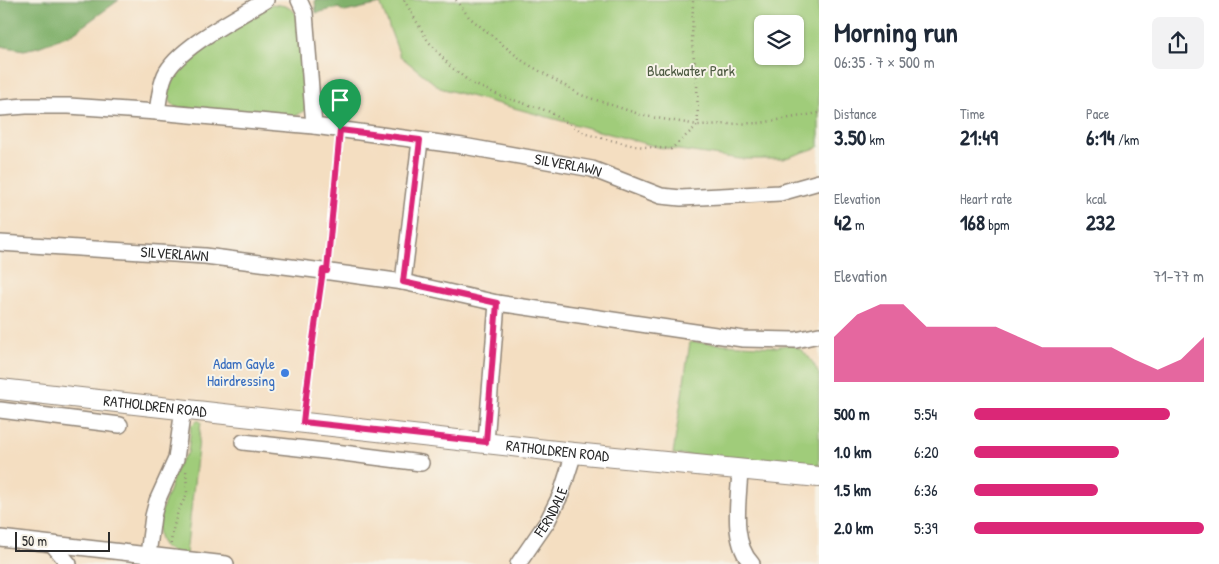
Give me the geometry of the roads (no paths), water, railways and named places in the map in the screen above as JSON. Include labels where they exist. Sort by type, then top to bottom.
[{"type":"street","points":[[157,112],[165,75],[174,60],[188,48],[266,0]]},
{"type":"street","points":[[299,0],[305,12],[314,126]]},
{"type":"street","name":"SILVERLAWN","points":[[0,108],[69,106],[157,112],[314,126],[420,140],[592,169],[661,196],[681,198],[780,193],[819,182]]},
{"type":"street","points":[[403,282],[420,140]]},
{"type":"street","name":"SILVERLAWN","points":[[0,243],[205,256],[403,282],[497,303],[743,339],[818,341]]},
{"type":"street","points":[[486,442],[497,303]]},
{"type":"street","name":"RATHOLDREN ROAD","points":[[0,389],[574,453],[819,476]]},
{"type":"street","points":[[148,555],[157,501],[176,459],[183,409]]},
{"type":"street","points":[[0,410],[120,425]]},
{"type":"street","points":[[325,451],[331,425]]},
{"type":"street","points":[[243,442],[421,463]]},
{"type":"street","name":"FERNDALE","points":[[518,564],[547,522],[561,494],[574,453]]},
{"type":"street","points":[[740,470],[738,520],[740,542],[752,564]]},
{"type":"street","points":[[0,538],[226,564]]},
{"type":"street","points":[[52,544],[69,564]]},
{"type":"place","name":"Adam Gayle Hairdressing","points":[[285,373]]},
{"type":"park label","name":"Blackwater Park","points":[[691,71]]}]
